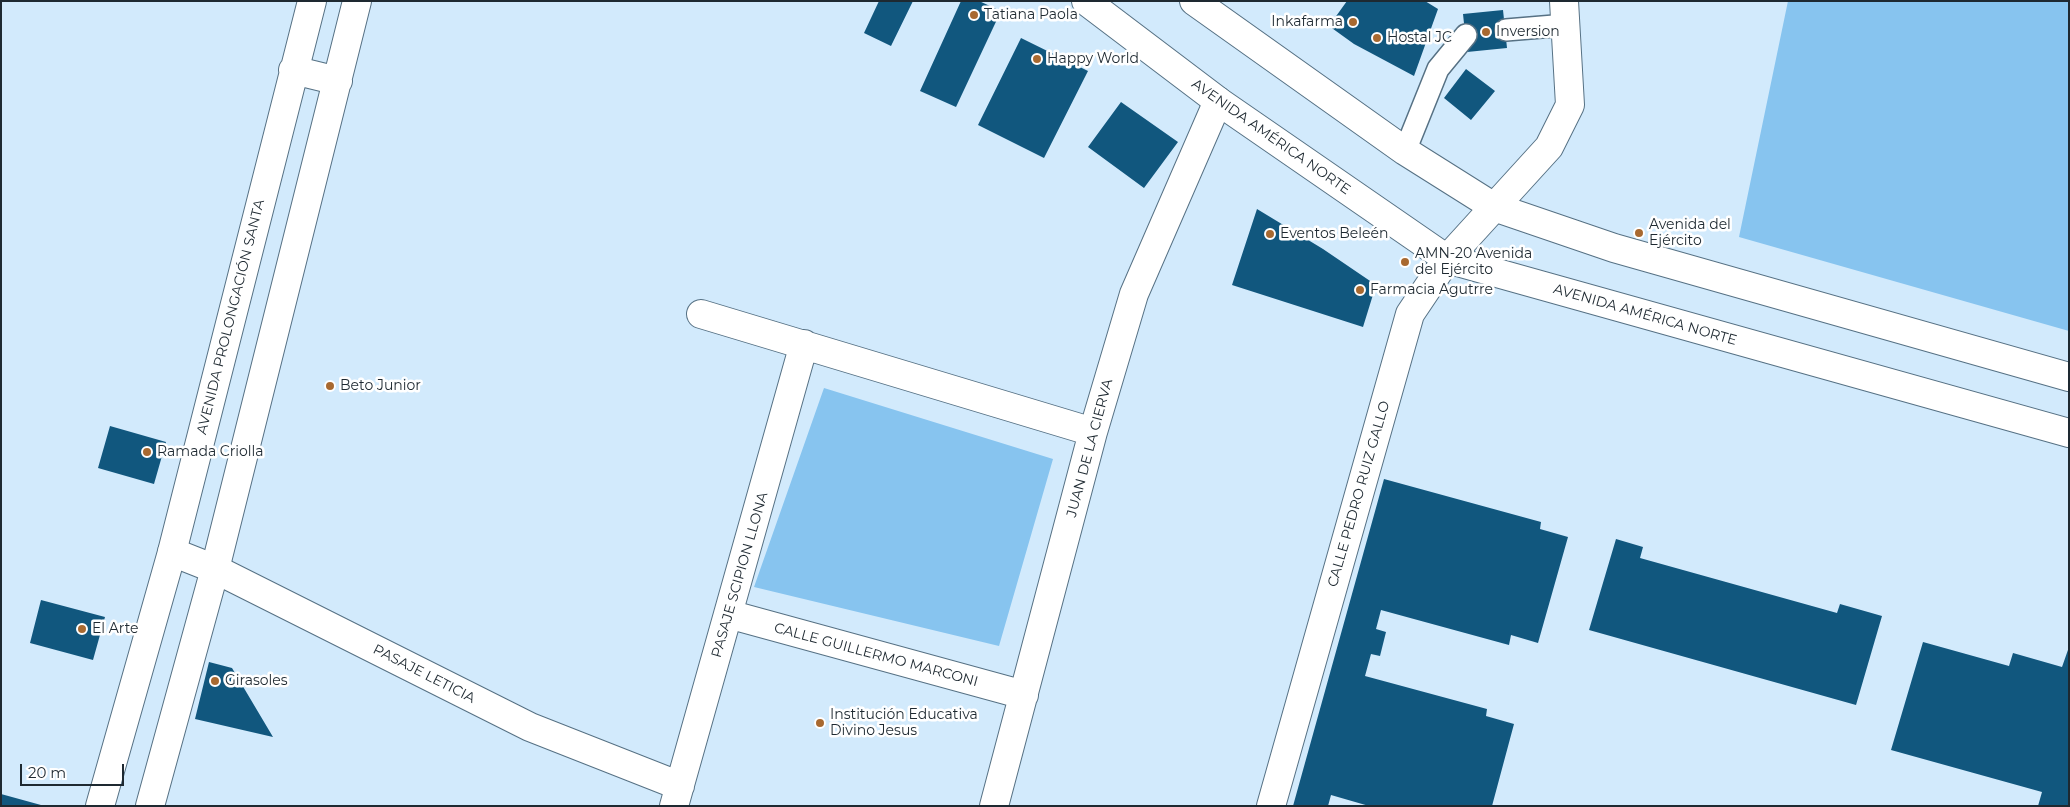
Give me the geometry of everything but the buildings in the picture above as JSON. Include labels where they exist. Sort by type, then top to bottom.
[{"type":"street","name":"AVENIDA PROLONGACIÓN SANTA","points":[[100,806],[172,552],[312,1]]},
{"type":"street","points":[[150,806],[215,569],[358,1]]},
{"type":"street","name":"AVENIDA AMÉRICA NORTE","points":[[1086,1],[1218,101],[1447,259],[2069,433]]},
{"type":"street","points":[[1194,1],[1405,151],[1494,207],[1614,248],[2069,377]]},
{"type":"street","points":[[1494,207],[1549,147],[1570,105],[1565,13]]},
{"type":"street","points":[[293,70],[338,81]]},
{"type":"street","name":"JUAN DE LA CIERVA","points":[[994,806],[1093,432],[1134,294],[1218,101]]},
{"type":"street","name":"CALLE PEDRO RUIZ GALLO","points":[[1271,806],[1410,314],[1447,259],[1494,207]]},
{"type":"street","points":[[701,314],[1093,432]]},
{"type":"street","name":"PASAJE SCIPION LLONA","points":[[677,796],[804,344]]},
{"type":"street","name":"PASAJE LETICIA","points":[[172,552],[215,569],[530,727],[677,796]]},
{"type":"street","name":"CALLE GUILLERMO MARCONI","points":[[728,614],[1024,695]]},
{"type":"lane","points":[[1506,30],[1565,13]]},
{"type":"lane","points":[[1405,151],[1438,69],[1466,35]]},
{"type":"shaded area","points":[[1788,1],[2069,1],[2069,331],[1739,237]]},
{"type":"shaded area","points":[[824,388],[1053,459],[999,646],[754,587]]},
{"type":"place","name":"Tatiana Paola","points":[[974,15]]},
{"type":"place","name":"Inkafarma","points":[[1353,22]]},
{"type":"place","name":"Inversion","points":[[1486,32]]},
{"type":"place","name":"Hostal JC","points":[[1377,38]]},
{"type":"place","name":"Happy World","points":[[1037,59]]},
{"type":"place","name":"Avenida del Ejército","points":[[1639,233]]},
{"type":"place","name":"Eventos Beleén","points":[[1270,234]]},
{"type":"place","name":"AMN-20 Avenida del Ejército","points":[[1405,262]]},
{"type":"place","name":"Farmacia Agutrre","points":[[1360,290]]},
{"type":"place","name":"Beto Junior","points":[[330,386]]},
{"type":"place","name":"Ramada Criolla","points":[[147,452]]},
{"type":"place","name":"El Arte","points":[[82,629]]},
{"type":"place","name":"Girasoles","points":[[215,681]]},
{"type":"place","name":"Institución Educativa Divino Jesus","points":[[820,723]]}]
